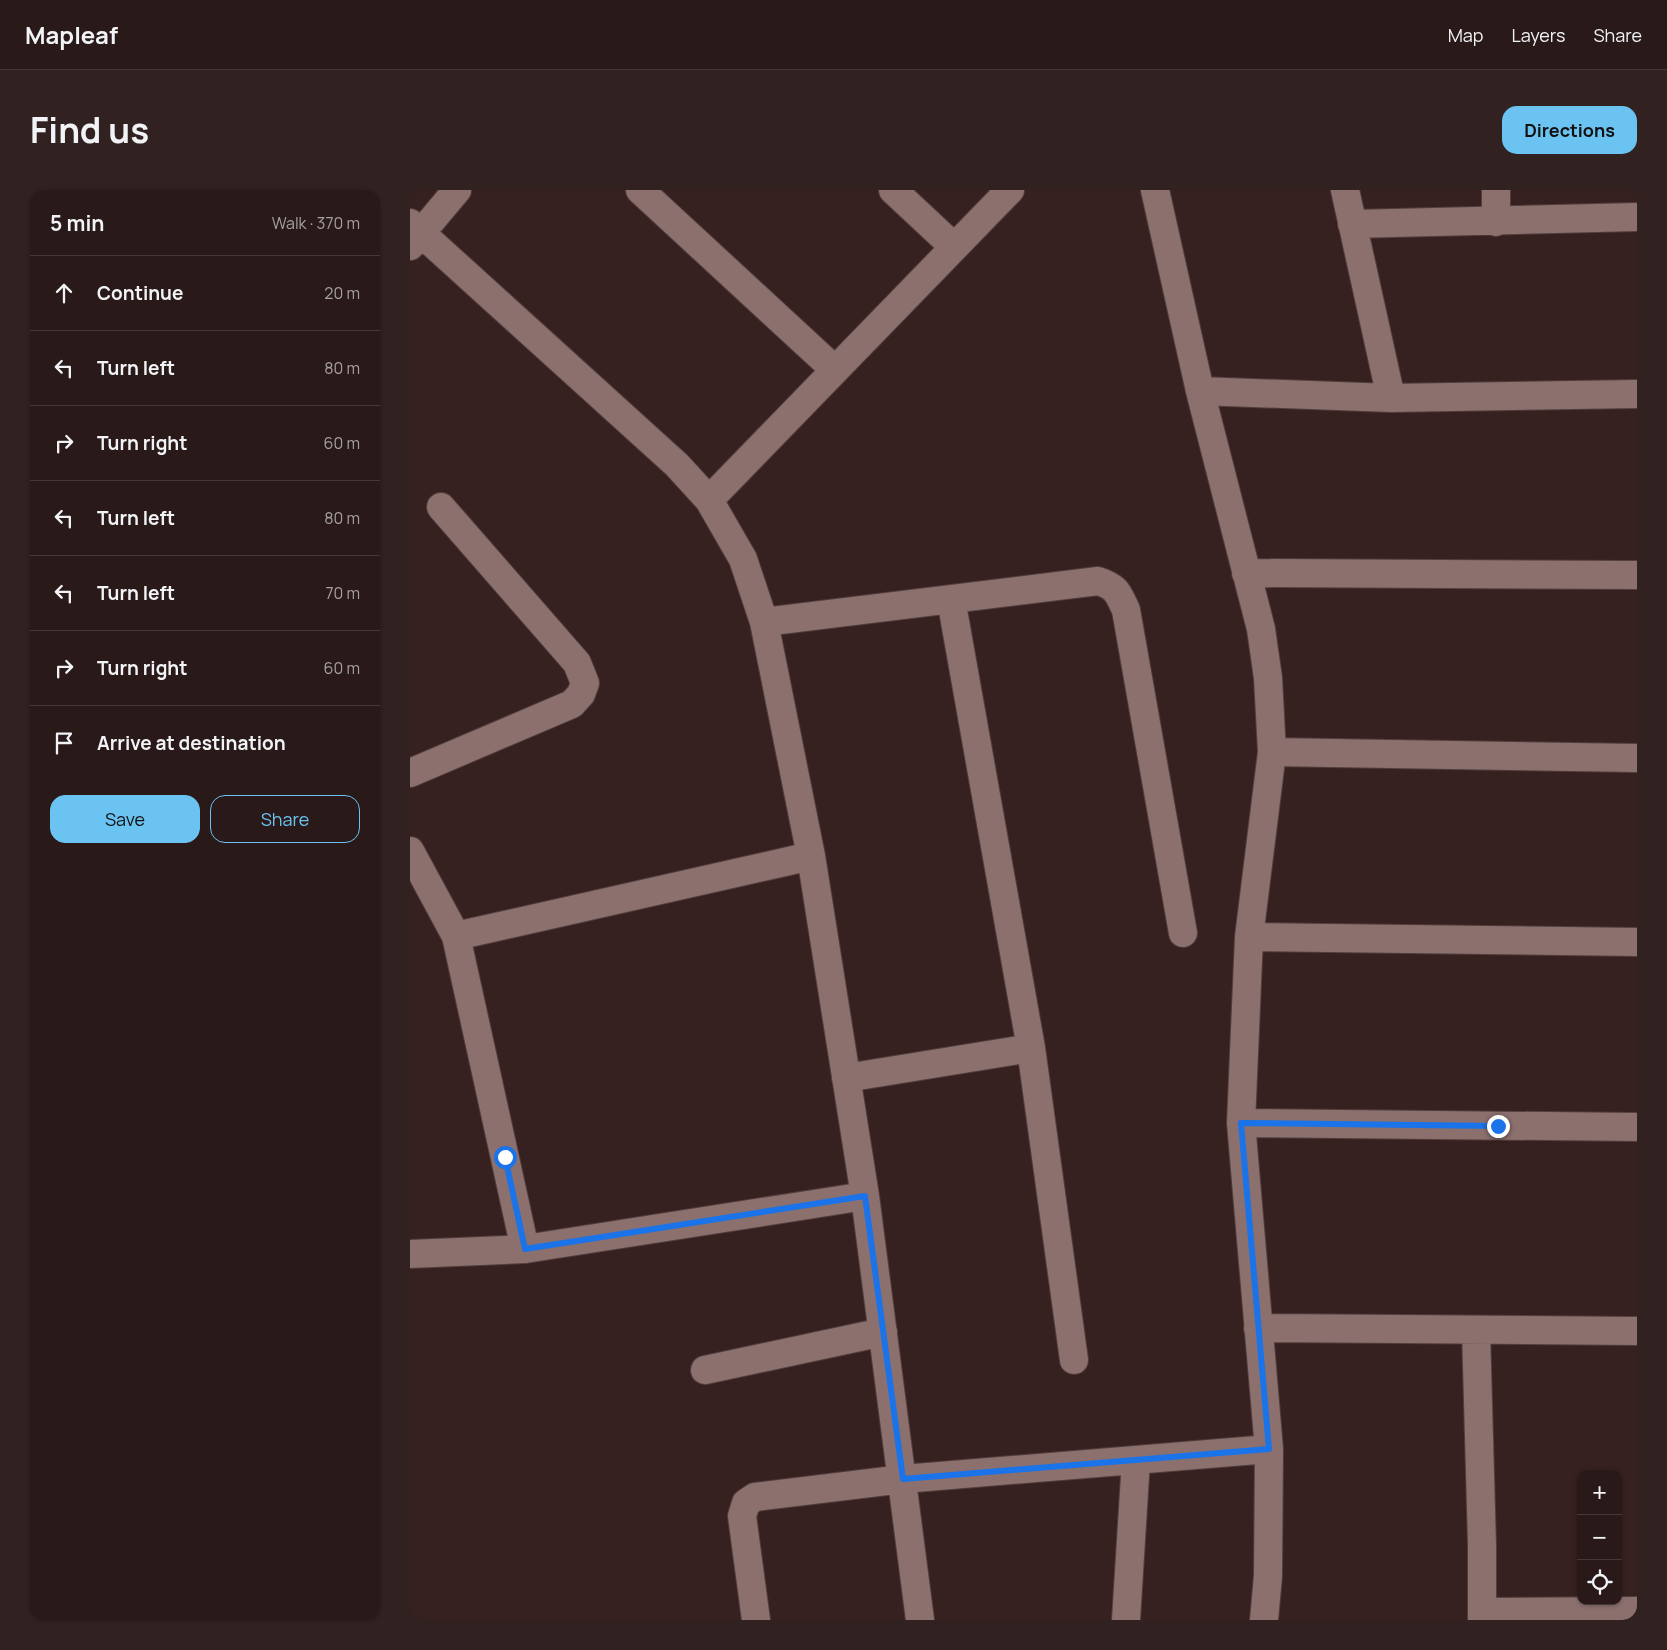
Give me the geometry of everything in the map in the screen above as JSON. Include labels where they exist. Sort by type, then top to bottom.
[{"type":"street","points":[[457,190],[414,234],[677,465],[709,500],[743,559],[764,622],[811,856],[865,1196],[920,1620]]},
{"type":"street","points":[[640,190],[835,370]]},
{"type":"street","points":[[893,190],[954,247]]},
{"type":"street","points":[[709,500],[1010,190]]},
{"type":"street","points":[[1155,190],[1200,391],[1261,629],[1268,678],[1272,752],[1249,937],[1241,1123],[1269,1449],[1268,1576],[1264,1620]]},
{"type":"street","points":[[1345,190],[1392,398]]},
{"type":"street","points":[[1496,190],[1496,222]]},
{"type":"street","points":[[1352,224],[1496,222],[1637,217]]},
{"type":"street","points":[[1200,391],[1392,398],[1637,394]]},
{"type":"street","points":[[410,773],[572,704],[581,694],[585,683],[577,663],[441,507]]},
{"type":"street","points":[[1246,573],[1637,575]]},
{"type":"street","points":[[764,622],[1098,581],[1111,585],[1120,597],[1126,610],[1183,933]]},
{"type":"street","points":[[951,599],[1031,1048],[1074,1360]]},
{"type":"street","points":[[1272,752],[1637,758]]},
{"type":"street","points":[[410,851],[456,936],[525,1249]]},
{"type":"street","points":[[456,936],[811,856]]},
{"type":"street","points":[[1249,937],[1637,942]]},
{"type":"street","points":[[846,1078],[1031,1048]]},
{"type":"street","points":[[1241,1123],[1637,1127]]},
{"type":"street","points":[[410,1254],[525,1249],[865,1196]]},
{"type":"street","points":[[1258,1328],[1637,1331]]},
{"type":"street","points":[[1476,1330],[1482,1616],[1637,1610]]},
{"type":"street","points":[[705,1370],[883,1332]]},
{"type":"street","points":[[756,1620],[742,1516],[746,1503],[755,1496],[903,1479],[1269,1449]]},
{"type":"street","points":[[1126,1620],[1136,1460]]},
{"type":"route","points":[[505,1157],[525,1249],[865,1196],[903,1479],[1269,1449],[1241,1123],[1498,1126]]}]
